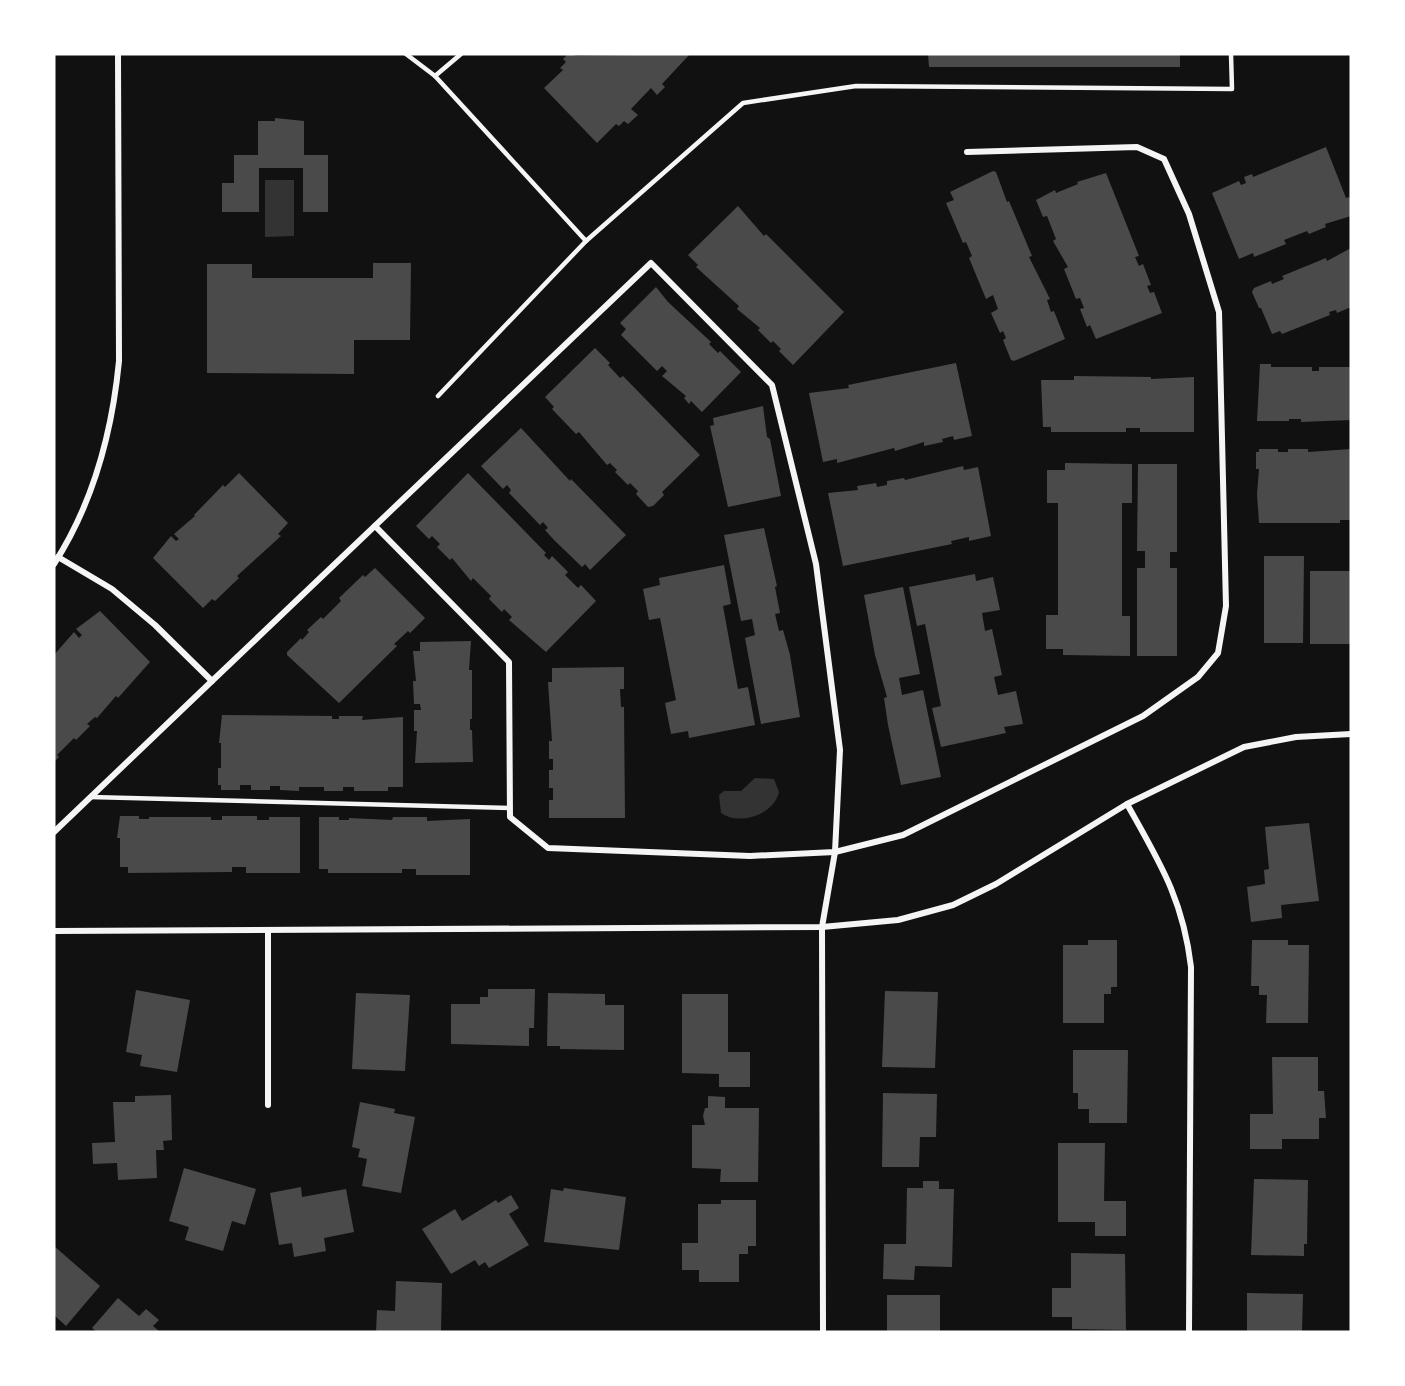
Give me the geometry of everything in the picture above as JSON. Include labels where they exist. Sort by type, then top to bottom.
[{"type":"street","points":[[54,564],[94,485],[114,410],[119,360],[118,54]]},
{"type":"street","points":[[375,526],[509,662],[510,817],[548,848],[750,856],[835,852],[903,836],[1143,716],[1198,677],[1218,653],[1226,606],[1220,312],[1189,214],[1164,159],[1137,147],[967,152]]},
{"type":"street","points":[[54,832],[651,263],[772,385],[816,564],[840,750],[835,852],[822,927],[823,1332]]},
{"type":"street","points":[[58,557],[112,589],[155,625],[212,681]]},
{"type":"street","points":[[54,931],[822,927],[898,920],[953,905],[996,884],[1128,804],[1195,769],[1244,747],[1296,737],[1351,734]]},
{"type":"street","points":[[1128,804],[1169,879],[1186,928],[1190,958],[1189,1332]]},
{"type":"street","points":[[268,930],[268,1105]]},
{"type":"lane","points":[[406,54],[435,76],[586,241]]},
{"type":"lane","points":[[435,76],[461,54]]},
{"type":"lane","points":[[438,396],[586,241],[743,103],[856,86],[1232,89],[1231,54]]},
{"type":"lane","points":[[90,797],[510,807]]},
{"type":"shaded area","points":[[265,180],[294,180],[294,236],[265,237]]},
{"type":"shaded area","points":[[755,778],[774,779],[779,792],[770,807],[755,816],[746,818],[728,817],[721,813],[719,795],[724,791],[741,791]]},
{"type":"building","points":[[568,54],[577,56],[690,54],[662,84],[665,87],[657,95],[651,88],[631,109],[638,115],[628,124],[624,121],[619,126],[616,124],[597,143],[544,88],[563,70],[560,68],[566,62],[563,59]]},
{"type":"building","points":[[928,54],[1180,54],[1180,67],[929,67]]},
{"type":"building","points":[[275,118],[304,121],[304,155],[328,155],[328,212],[303,212],[303,168],[259,168],[259,212],[222,212],[222,183],[234,183],[234,155],[258,155],[258,121],[275,121]]},
{"type":"building","points":[[1326,147],[1346,198],[1349,197],[1351,201],[1351,216],[1325,224],[1326,227],[1309,234],[1307,231],[1284,240],[1286,244],[1254,257],[1253,253],[1239,259],[1212,193],[1239,181],[1241,185],[1246,183],[1244,177],[1252,174],[1253,177]]},
{"type":"building","points":[[993,171],[996,172],[1007,202],[1009,201],[1032,256],[1029,257],[1050,299],[1047,300],[1051,312],[1054,311],[1065,339],[1014,361],[1011,360],[1003,340],[1006,338],[1003,331],[1000,333],[991,313],[998,309],[993,295],[986,299],[969,258],[972,256],[966,242],[963,243],[946,203],[954,200],[950,192]]},
{"type":"building","points":[[1106,173],[1139,256],[1135,257],[1139,266],[1143,264],[1151,285],[1147,286],[1150,293],[1154,292],[1162,313],[1096,339],[1090,325],[1087,327],[1080,309],[1084,308],[1080,298],[1076,299],[1064,269],[1068,267],[1053,241],[1056,239],[1047,216],[1043,217],[1036,200],[1055,190],[1056,193],[1078,184],[1077,182]]},
{"type":"building","points":[[738,206],[764,236],[766,234],[844,312],[793,365],[773,341],[771,343],[758,330],[760,328],[737,309],[739,306],[696,267],[698,265],[688,255]]},
{"type":"building","points":[[1351,248],[1351,307],[1337,313],[1336,310],[1329,312],[1330,315],[1282,334],[1280,331],[1272,334],[1252,292],[1254,288],[1271,281],[1272,284],[1284,279],[1282,276],[1326,258],[1327,261]]},
{"type":"building","points":[[373,263],[411,263],[410,340],[354,340],[354,374],[207,373],[207,264],[252,264],[252,278],[373,278]]},
{"type":"building","points":[[656,287],[668,302],[711,342],[709,344],[718,353],[720,351],[741,372],[702,412],[691,401],[689,404],[684,398],[686,396],[662,376],[667,371],[662,366],[657,371],[621,335],[626,329],[620,323]]},
{"type":"building","points":[[595,348],[610,363],[608,365],[620,378],[623,376],[700,455],[662,492],[664,495],[653,506],[648,507],[636,494],[638,491],[615,472],[617,470],[610,463],[607,465],[579,432],[576,434],[552,409],[554,407],[545,397]]},
{"type":"building","points":[[956,363],[972,436],[954,440],[953,436],[942,439],[943,442],[924,446],[924,442],[895,451],[894,448],[837,463],[837,459],[823,462],[809,393],[849,388],[848,385]]},
{"type":"building","points":[[1260,364],[1271,364],[1271,367],[1312,367],[1312,371],[1319,371],[1319,367],[1351,367],[1351,420],[1257,421]]},
{"type":"building","points":[[1074,376],[1151,377],[1151,379],[1194,377],[1194,432],[1140,432],[1140,428],[1126,428],[1126,432],[1051,432],[1051,427],[1043,427],[1041,380],[1074,380]]},
{"type":"building","points":[[763,406],[767,437],[770,439],[781,496],[728,507],[710,426],[714,425],[713,418]]},
{"type":"building","points":[[521,428],[570,481],[571,479],[626,535],[590,570],[585,564],[582,567],[554,540],[545,530],[548,528],[543,522],[540,525],[509,493],[511,490],[507,485],[503,489],[481,466]]},
{"type":"building","points":[[1259,449],[1278,449],[1278,452],[1288,452],[1288,449],[1308,449],[1308,452],[1351,449],[1351,520],[1340,520],[1340,523],[1259,523],[1257,494],[1259,469],[1256,469],[1256,452],[1259,452]]},
{"type":"building","points":[[1065,463],[1132,464],[1132,503],[1122,503],[1122,616],[1130,616],[1130,656],[1063,655],[1063,649],[1046,649],[1046,615],[1058,615],[1058,503],[1047,503],[1047,470],[1065,470]]},
{"type":"building","points":[[1138,464],[1177,464],[1177,552],[1170,552],[1170,568],[1177,568],[1177,656],[1137,656],[1137,568],[1145,568],[1145,551],[1137,551]]},
{"type":"building","points":[[963,466],[964,470],[978,467],[991,536],[969,541],[969,537],[951,541],[952,544],[843,566],[828,493],[858,490],[857,486],[876,483],[877,487],[887,485],[887,481],[904,478],[905,480]]},
{"type":"building","points":[[239,473],[288,523],[278,534],[281,536],[237,576],[239,578],[215,601],[212,599],[203,608],[153,558],[171,536],[176,541],[179,539],[174,534],[195,516],[223,485],[225,487]]},
{"type":"building","points":[[468,473],[546,553],[544,555],[549,560],[552,556],[568,572],[565,575],[578,588],[581,585],[596,601],[546,652],[509,620],[512,617],[504,609],[502,612],[489,599],[491,596],[473,578],[471,581],[452,558],[450,560],[437,547],[440,544],[432,536],[429,539],[416,526]]},
{"type":"building","points":[[764,528],[777,586],[775,587],[780,613],[775,614],[779,631],[783,630],[790,655],[800,717],[761,724],[745,638],[755,635],[752,619],[741,621],[724,535]]},
{"type":"building","points":[[1264,556],[1304,556],[1303,643],[1264,643]]},
{"type":"building","points":[[724,565],[731,604],[723,606],[738,689],[748,687],[755,725],[689,738],[688,731],[671,734],[665,703],[676,700],[660,618],[649,620],[643,589],[660,585],[659,578]]},
{"type":"building","points":[[375,568],[425,618],[410,633],[408,631],[394,644],[397,646],[339,703],[287,655],[287,652],[301,638],[302,640],[309,632],[307,630],[321,617],[323,619],[341,601],[339,598],[363,575],[365,577]]},
{"type":"building","points":[[1310,571],[1351,571],[1351,644],[1310,644]]},
{"type":"building","points":[[975,574],[976,581],[993,577],[1000,610],[982,613],[985,631],[992,629],[1002,675],[994,677],[998,695],[1016,691],[1023,724],[1004,727],[1006,733],[941,747],[932,708],[941,706],[925,624],[917,626],[909,587]]},
{"type":"building","points":[[903,587],[920,674],[899,678],[902,695],[923,690],[941,777],[901,785],[888,725],[884,698],[887,697],[875,655],[864,595]]},
{"type":"building","points":[[100,611],[150,662],[118,698],[116,696],[97,718],[95,717],[87,724],[90,726],[76,740],[74,738],[57,755],[59,757],[54,762],[54,655],[74,632],[79,638],[82,635],[76,629]]},
{"type":"building","points":[[471,641],[469,670],[472,670],[470,730],[472,730],[473,762],[415,763],[417,731],[414,731],[414,710],[421,710],[420,704],[414,704],[413,681],[416,681],[413,651],[420,651],[420,642]]},
{"type":"building","points":[[624,667],[624,689],[620,689],[621,707],[624,707],[625,818],[549,818],[549,800],[553,800],[553,788],[549,788],[549,770],[553,770],[553,759],[549,759],[549,741],[552,741],[548,682],[552,682],[552,668]]},
{"type":"building","points":[[222,715],[332,716],[332,719],[339,719],[339,716],[363,716],[362,720],[403,717],[403,787],[388,787],[388,791],[354,791],[354,787],[343,787],[343,791],[324,791],[324,787],[299,787],[299,791],[280,790],[280,786],[270,786],[270,790],[251,790],[251,785],[240,785],[240,790],[221,790],[221,785],[218,785],[218,768],[221,768],[221,743],[219,743]]},
{"type":"building","points":[[120,816],[139,816],[139,819],[211,817],[211,820],[222,820],[222,816],[257,816],[257,820],[269,820],[269,817],[300,817],[300,873],[246,873],[246,867],[232,867],[232,872],[128,873],[128,867],[120,867],[120,838],[117,838]]},
{"type":"building","points":[[319,817],[339,817],[339,820],[349,820],[349,818],[392,820],[393,817],[427,817],[427,821],[470,819],[470,875],[416,875],[416,869],[402,869],[402,873],[328,873],[328,869],[319,869]]},
{"type":"building","points":[[1309,823],[1319,901],[1281,905],[1282,918],[1251,922],[1247,887],[1265,884],[1264,870],[1269,869],[1265,827]]},
{"type":"building","points":[[1088,940],[1117,940],[1117,987],[1111,987],[1111,994],[1104,994],[1104,1023],[1063,1023],[1063,945],[1088,945]]},
{"type":"building","points":[[1252,940],[1288,940],[1288,945],[1309,945],[1308,1023],[1266,1023],[1267,995],[1259,995],[1259,986],[1251,986]]},
{"type":"building","points":[[488,989],[535,989],[534,1028],[529,1028],[529,1046],[451,1044],[451,1004],[480,1004],[480,997],[488,997]]},
{"type":"building","points":[[136,990],[190,1000],[177,1072],[140,1066],[142,1055],[126,1052]]},
{"type":"building","points":[[885,991],[938,992],[935,1068],[882,1067]]},
{"type":"building","points":[[356,993],[410,995],[405,1071],[352,1069]]},
{"type":"building","points":[[548,993],[605,994],[605,1005],[624,1005],[624,1050],[560,1049],[560,1046],[547,1046]]},
{"type":"building","points":[[682,994],[728,994],[728,1052],[750,1052],[750,1087],[719,1087],[719,1074],[682,1073]]},
{"type":"building","points":[[1073,1050],[1128,1050],[1127,1123],[1089,1123],[1089,1109],[1078,1109],[1078,1093],[1073,1093]]},
{"type":"building","points":[[1272,1057],[1318,1057],[1318,1091],[1324,1091],[1326,1118],[1319,1118],[1319,1139],[1282,1139],[1282,1149],[1250,1149],[1250,1114],[1273,1114]]},
{"type":"building","points":[[883,1093],[937,1094],[936,1137],[920,1137],[919,1167],[882,1167]]},
{"type":"building","points":[[171,1095],[172,1140],[163,1141],[164,1150],[156,1150],[157,1178],[118,1180],[117,1163],[93,1164],[92,1143],[115,1142],[113,1102],[135,1102],[135,1096]]},
{"type":"building","points":[[708,1096],[725,1097],[725,1108],[759,1108],[758,1182],[720,1182],[721,1169],[692,1168],[692,1125],[705,1125],[703,1116],[705,1108],[708,1108]]},
{"type":"building","points":[[360,1102],[395,1109],[394,1113],[415,1117],[401,1193],[362,1186],[367,1159],[358,1157],[360,1149],[352,1147]]},
{"type":"building","points":[[1058,1143],[1105,1143],[1104,1201],[1126,1201],[1126,1236],[1095,1236],[1095,1222],[1058,1222]]},
{"type":"building","points":[[184,1168],[256,1189],[245,1225],[232,1221],[223,1251],[185,1240],[189,1227],[169,1221]]},
{"type":"building","points":[[1254,1179],[1308,1180],[1307,1244],[1304,1244],[1304,1256],[1251,1255]]},
{"type":"building","points":[[923,1181],[939,1181],[939,1189],[954,1189],[952,1267],[915,1266],[914,1280],[883,1279],[884,1244],[906,1244],[907,1188],[923,1188]]},
{"type":"building","points":[[301,1187],[302,1197],[346,1189],[354,1232],[324,1238],[326,1251],[294,1257],[292,1243],[279,1245],[270,1193]]},
{"type":"building","points":[[564,1188],[626,1197],[619,1250],[544,1242],[551,1189],[563,1191]]},
{"type":"building","points":[[511,1195],[519,1208],[509,1214],[529,1245],[489,1268],[485,1262],[479,1266],[475,1260],[451,1274],[422,1229],[455,1209],[462,1221],[496,1200],[498,1203]]},
{"type":"building","points":[[721,1200],[756,1200],[756,1246],[748,1246],[748,1254],[739,1254],[739,1282],[699,1282],[699,1270],[682,1270],[682,1243],[698,1243],[698,1204],[721,1204]]},
{"type":"building","points":[[54,1246],[100,1286],[66,1326],[54,1315]]},
{"type":"building","points":[[1071,1253],[1125,1254],[1126,1330],[1072,1329],[1072,1317],[1052,1317],[1052,1288],[1071,1288]]},
{"type":"building","points":[[396,1281],[442,1283],[441,1332],[376,1332],[377,1310],[395,1311]]},
{"type":"building","points":[[1247,1293],[1303,1294],[1302,1332],[1247,1332]]},
{"type":"building","points":[[887,1295],[940,1295],[940,1332],[887,1332]]},
{"type":"building","points":[[118,1298],[139,1316],[146,1309],[159,1320],[153,1326],[160,1332],[97,1332],[92,1328]]}]
